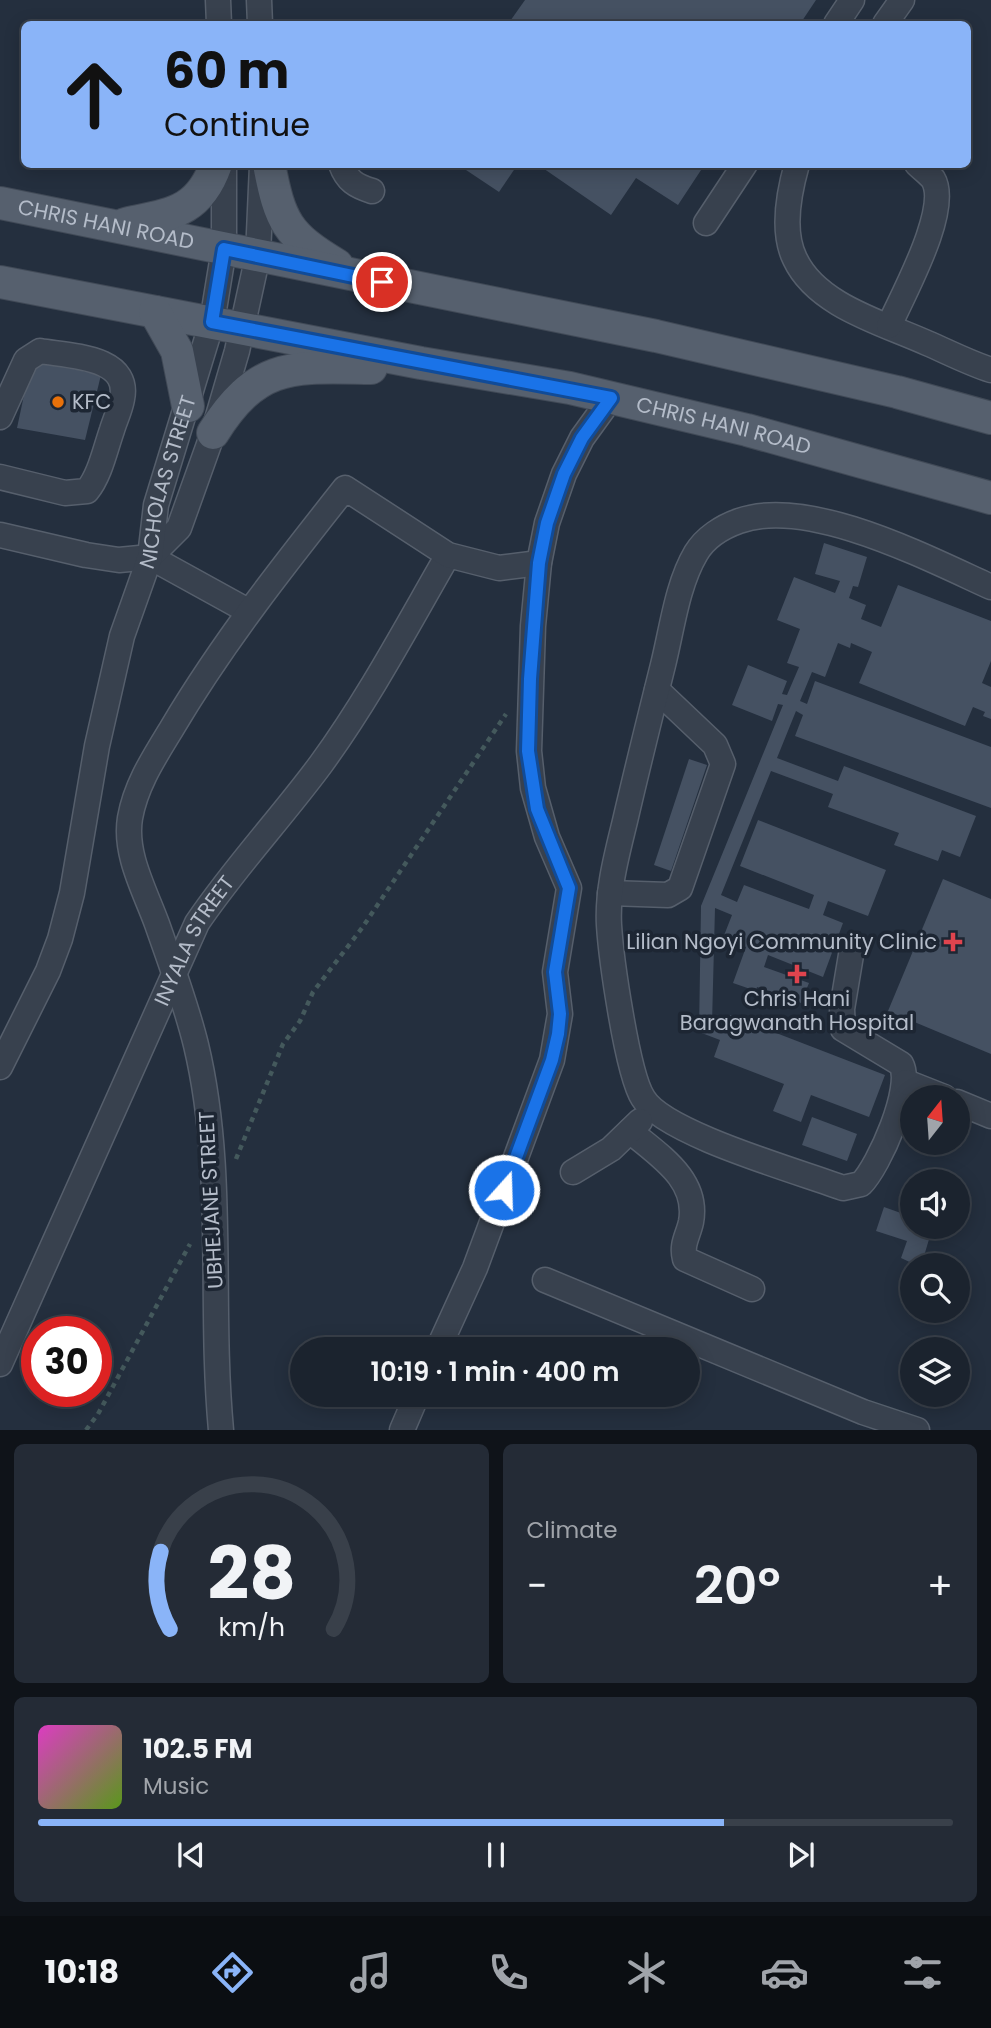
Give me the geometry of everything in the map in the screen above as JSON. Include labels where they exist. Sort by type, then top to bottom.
[{"type":"main road","points":[[114,226],[188,207],[201,195],[214,168]]},
{"type":"main road","points":[[270,168],[282,215],[295,236],[355,276]]},
{"type":"main road","name":"CHRIS HANI ROAD","points":[[0,204],[656,337],[897,392],[991,418]]},
{"type":"main road","name":"CHRIS HANI ROAD","points":[[8,290],[212,322],[611,398],[747,430],[991,498]]},
{"type":"main road","points":[[155,312],[177,351],[188,406]]},
{"type":"main road","points":[[213,433],[232,402],[266,378],[286,370],[378,368],[421,363]]},
{"type":"street","points":[[218,0],[219,21]]},
{"type":"street","points":[[259,0],[260,21]]},
{"type":"street","points":[[838,21],[852,0]]},
{"type":"street","points":[[886,21],[902,0]]},
{"type":"street","name":"NICHOLAS STREET","points":[[150,557],[156,505],[212,322],[224,249],[224,168]]},
{"type":"street","name":"NICHOLAS STREET","points":[[150,557],[179,528],[213,433],[243,328],[258,255],[262,168]]},
{"type":"street","points":[[342,168],[345,176],[357,187],[372,191]]},
{"type":"street","points":[[706,223],[742,168]]},
{"type":"street","points":[[796,168],[789,192],[789,226],[794,258],[814,285],[848,308],[991,370]]},
{"type":"street","points":[[889,326],[932,227],[938,201],[933,180],[921,168]]},
{"type":"street","points":[[0,417],[26,360],[40,351],[105,364],[119,374],[122,398],[97,472],[87,491],[65,493],[0,477]]},
{"type":"street","points":[[443,1337],[475,1268],[552,1060],[560,1014],[555,972],[569,888],[547,837],[533,788],[528,751],[530,679],[539,563],[547,523],[564,474],[582,438],[611,398]]},
{"type":"street","name":"UBHEJANE STREET","points":[[222,1430],[214,1201],[207,1105],[196,1045],[175,975],[133,863],[129,821],[145,774],[191,695],[248,611],[345,488],[448,555]]},
{"type":"street","points":[[852,949],[842,1009],[843,1029],[901,1064],[906,1082],[873,1171],[853,1188],[843,1188],[696,1134],[653,1109],[643,1099],[629,1058],[609,924],[610,893],[683,584],[696,554],[707,539],[741,520],[788,514],[858,531],[991,587]]},
{"type":"street","points":[[0,535],[120,560],[150,557],[248,611]]},
{"type":"street","points":[[448,555],[499,568],[539,563]]},
{"type":"street","name":"INYALA STREET","points":[[0,1364],[197,923],[225,882],[320,765],[371,690],[448,555]]},
{"type":"street","points":[[0,1067],[60,939],[72,893],[97,746],[122,636],[150,557]]},
{"type":"street","points":[[610,893],[668,895],[680,888],[723,764],[715,745],[657,690]]},
{"type":"street","points":[[906,1082],[914,1085]]},
{"type":"street","points":[[970,1107],[991,1116]]},
{"type":"street","points":[[573,1172],[611,1149],[653,1109]]},
{"type":"street","points":[[630,1131],[671,1166],[690,1190],[691,1223],[684,1242],[685,1259],[752,1289]]},
{"type":"street","points":[[545,1280],[863,1412],[917,1430]]},
{"type":"street","points":[[402,1430],[413,1407]]},
{"type":"path","points":[[86,1430],[99,1413],[239,1155],[283,1044],[300,1021],[313,992],[362,928],[530,679]]},
{"type":"building","points":[[525,0],[816,0],[802,21],[510,21]]},
{"type":"building","points":[[463,168],[515,168],[499,192]]},
{"type":"building","points":[[543,168],[702,168],[678,205],[636,178],[611,215]]},
{"type":"building","name":"KFC","points":[[37,361],[101,375],[85,440],[17,428],[30,367]]},
{"type":"building","points":[[824,543],[867,557],[858,587],[853,586],[849,598],[866,605],[861,619],[881,627],[898,585],[991,621],[991,661],[982,683],[991,687],[991,719],[983,716],[985,712],[973,707],[965,726],[859,683],[872,652],[851,643],[850,648],[838,643],[825,677],[812,672],[800,701],[807,704],[815,681],[991,747],[991,808],[795,736],[803,715],[796,711],[777,758],[838,781],[844,766],[976,816],[960,857],[942,850],[938,861],[894,845],[899,833],[828,807],[833,794],[771,771],[721,895],[737,902],[744,885],[809,909],[814,895],[740,866],[758,820],[886,870],[868,916],[828,901],[823,915],[843,923],[823,977],[768,955],[764,967],[809,983],[801,1003],[757,987],[756,991],[733,983],[746,947],[723,938],[732,915],[715,908],[712,1024],[725,1029],[730,1015],[885,1075],[869,1117],[811,1095],[801,1122],[773,1111],[784,1084],[714,1057],[720,1040],[699,1032],[701,906],[783,705],[778,704],[772,721],[732,705],[748,665],[787,681],[782,694],[787,695],[799,667],[787,663],[800,629],[777,620],[794,577],[835,593],[840,581],[815,574]]},
{"type":"building","points":[[689,759],[707,765],[671,871],[654,865]]},
{"type":"building","points":[[943,879],[991,899],[991,1054],[888,1011]]},
{"type":"building","points":[[812,1117],[857,1134],[847,1161],[802,1145]]},
{"type":"building","points":[[884,1207],[900,1213],[900,1239],[876,1231]]},
{"type":"building","points":[[901,1239],[929,1239],[925,1253],[903,1253],[907,1241]]},
{"type":"place","name":"KFC","points":[[58,402]]},
{"type":"place","name":"Lilian Ngoyi Community Clinic","points":[[953,942]]},
{"type":"place","name":"Chris Hani Baragwanath Hospital","points":[[797,974]]},
{"type":"route","points":[[382,282],[224,249],[212,322],[421,363],[570,388],[611,398],[582,438],[564,474],[547,523],[539,563],[533,626],[528,751],[537,809],[569,888],[566,920],[555,972],[560,1014],[558,1034],[552,1060],[504,1190]]}]
